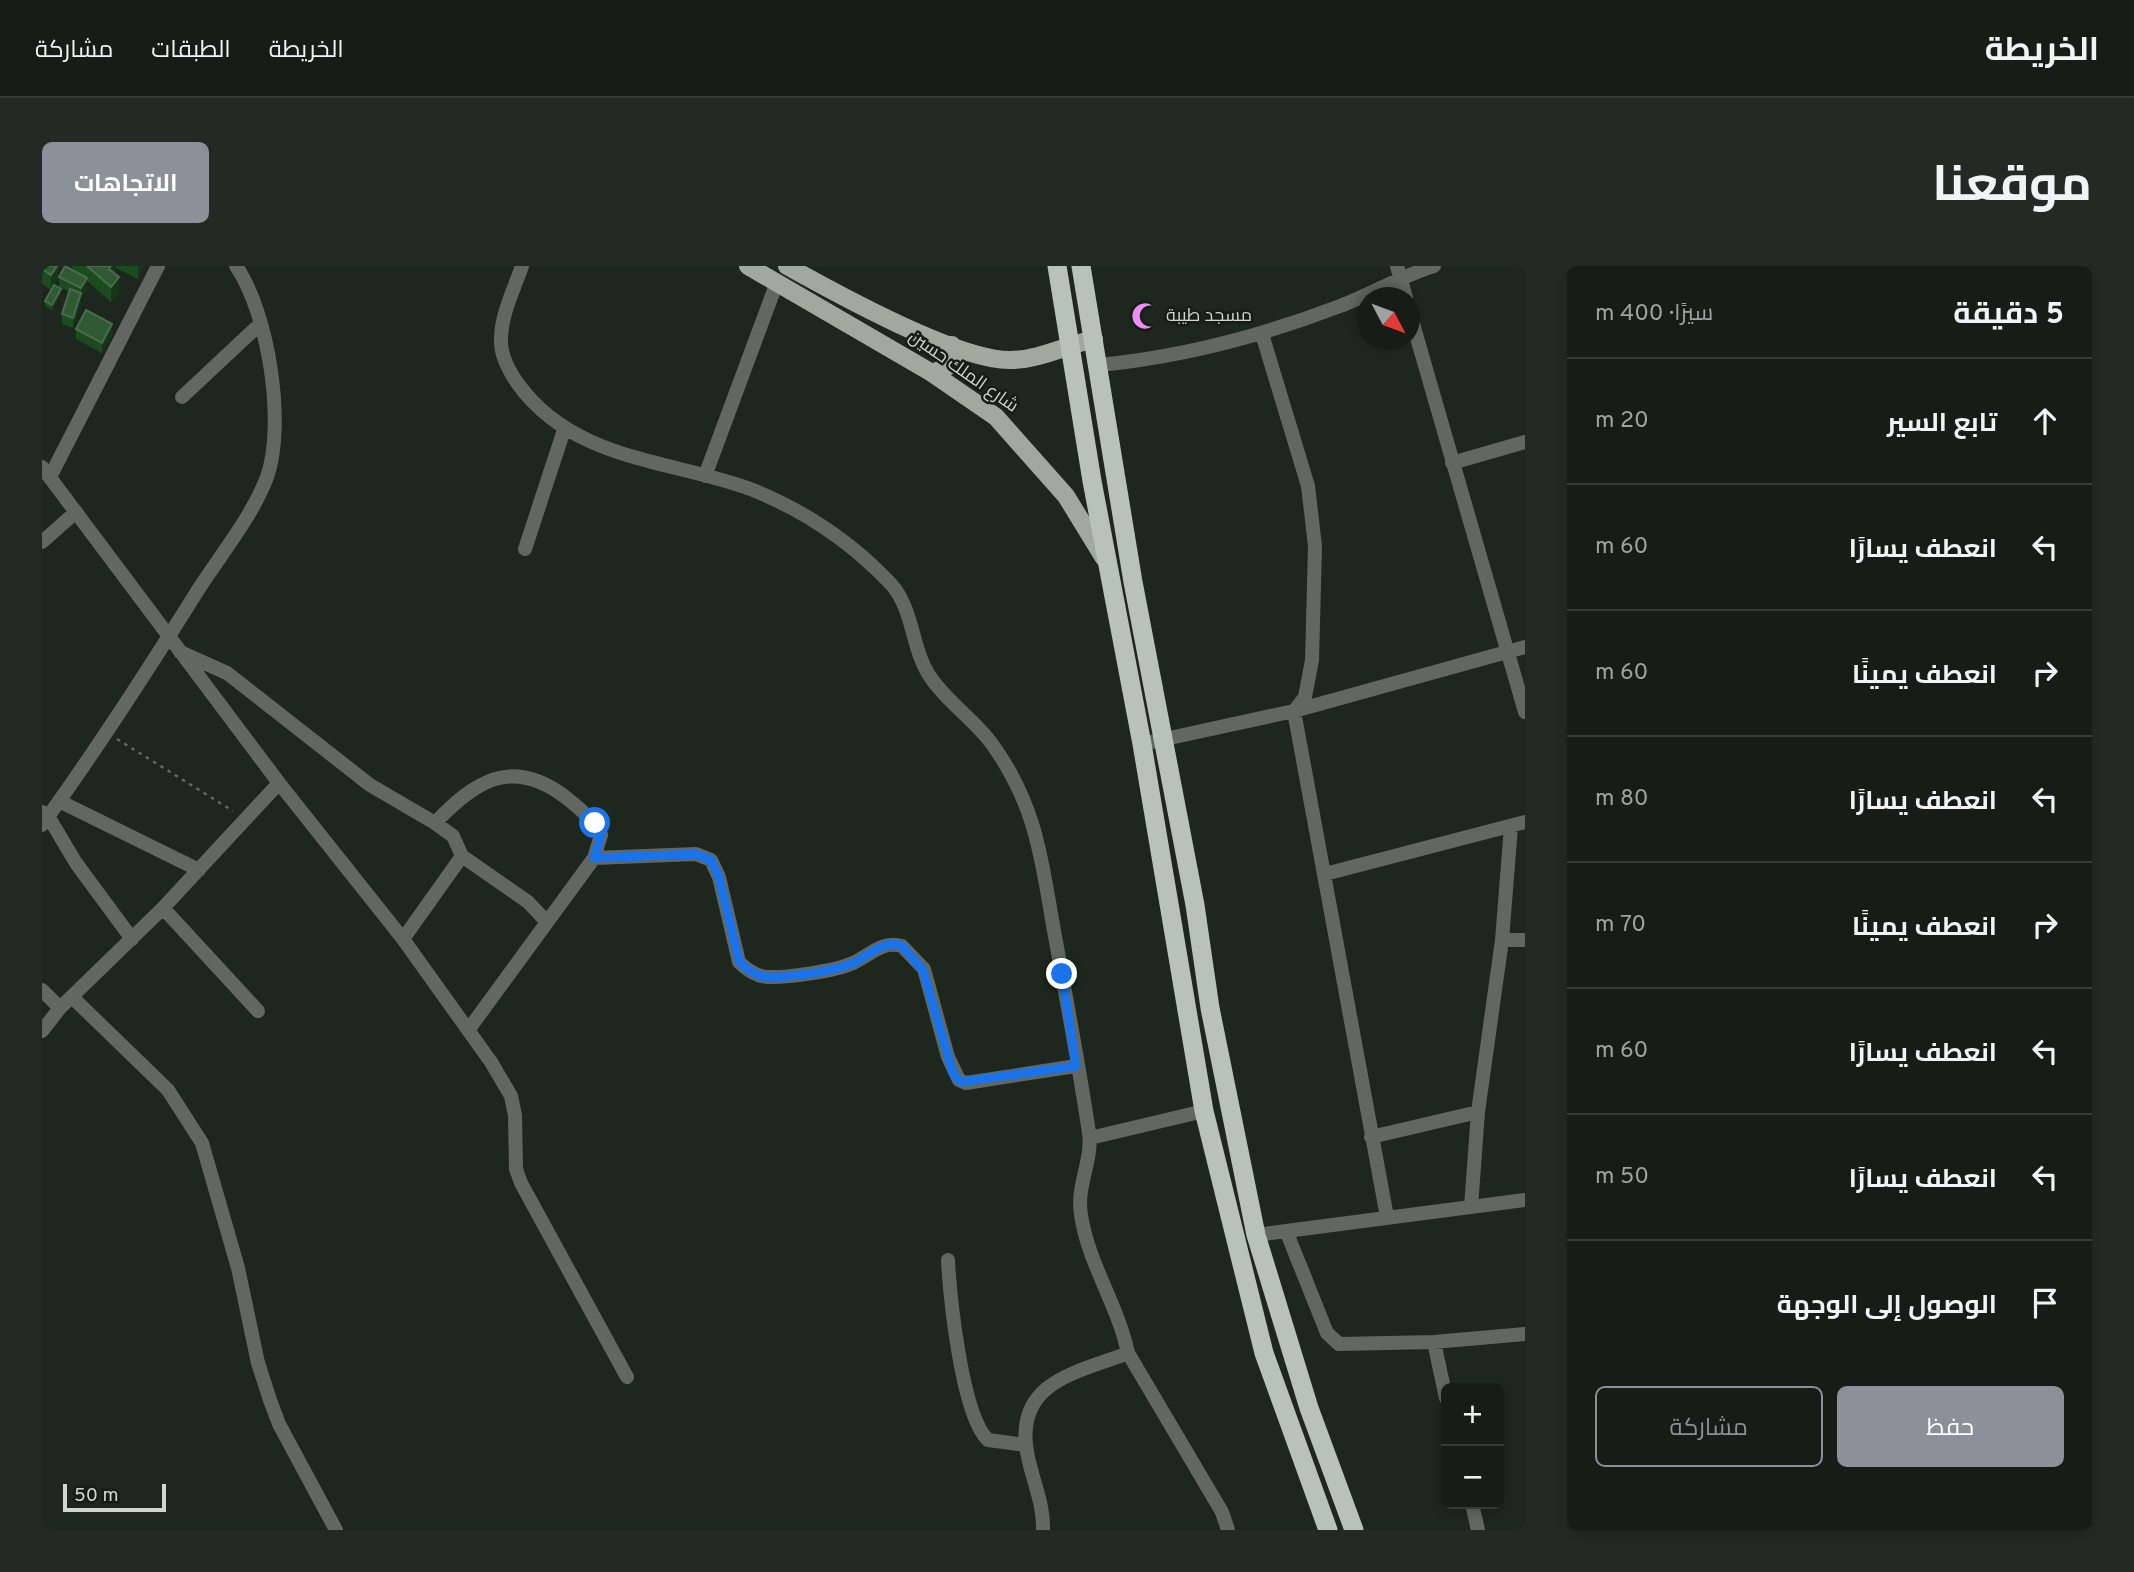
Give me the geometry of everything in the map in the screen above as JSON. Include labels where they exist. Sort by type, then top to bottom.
[{"type":"highway","points":[[1057,266],[1204,1111],[1264,1353],[1328,1530]]},
{"type":"highway","points":[[1081,266],[1099,365],[1114,475],[1195,905],[1210,1008],[1256,1235],[1308,1408],[1354,1530]]},
{"type":"main road","name":"شارع الملك حسين","points":[[748,266],[932,373],[1007,427],[1066,496],[1107,564]]},
{"type":"main road","name":"شارع الملك حسين","points":[[786,266],[977,355],[1009,360],[1032,357],[1094,339]]},
{"type":"main road","points":[[932,373],[950,366],[954,357],[952,345]]},
{"type":"street","points":[[158,266],[46,472],[168,638],[279,783],[404,939],[469,1029],[511,1096],[515,1115],[516,1169],[521,1183],[626,1377]]},
{"type":"street","points":[[132,939],[44,817],[59,801],[107,734],[242,523],[268,474],[273,431],[272,400],[260,324],[247,282],[236,266]]},
{"type":"street","points":[[522,266],[502,326],[502,351],[514,379],[526,395],[564,430],[633,459],[752,490],[810,516],[898,592],[930,677],[992,744],[1033,822],[1049,888],[1076,1066],[1090,1138],[1079,1189],[1084,1233],[1124,1334],[1128,1353],[1222,1512],[1228,1530]]},
{"type":"street","points":[[1099,365],[1138,361],[1262,334],[1343,305],[1399,271],[1434,266]]},
{"type":"street","points":[[705,476],[777,282]]},
{"type":"street","points":[[182,397],[260,324]]},
{"type":"street","points":[[1262,334],[1308,486],[1315,546],[1312,660],[1306,697],[1294,711]]},
{"type":"street","points":[[1420,350],[1525,712]]},
{"type":"street","points":[[525,549],[564,430]]},
{"type":"street","points":[[1451,463],[1525,442]]},
{"type":"street","points":[[42,542],[76,512]]},
{"type":"street","points":[[1142,744],[1294,711],[1525,647]]},
{"type":"street","points":[[179,651],[227,673],[370,785],[453,836],[462,856],[528,902],[547,922]]},
{"type":"street","points":[[1294,711],[1387,1217]]},
{"type":"street","points":[[435,823],[472,787],[515,774],[528,776],[558,792],[595,823],[601,835],[594,858],[469,1029]]},
{"type":"street","points":[[42,1031],[60,1008],[163,908],[279,783]]},
{"type":"street","points":[[59,801],[199,870]]},
{"type":"street","points":[[1325,874],[1518,824],[1478,1112],[1471,1207]]},
{"type":"street","points":[[594,858],[696,854],[711,860],[719,877],[739,961],[748,971],[766,977],[838,968],[886,944],[902,946],[923,970],[953,1073],[961,1082],[1076,1066]]},
{"type":"street","points":[[404,939],[462,856]]},
{"type":"street","points":[[163,908],[258,1012]]},
{"type":"street","points":[[1502,940],[1525,940]]},
{"type":"street","points":[[42,989],[60,1008]]},
{"type":"street","points":[[72,997],[168,1090],[202,1143],[238,1268],[258,1363],[274,1412],[336,1530]]},
{"type":"street","points":[[1090,1138],[1204,1111]]},
{"type":"street","points":[[1371,1137],[1478,1112]]},
{"type":"street","points":[[1256,1235],[1525,1200]]},
{"type":"street","points":[[1287,1233],[1332,1340],[1352,1345],[1434,1342],[1525,1334]]},
{"type":"street","points":[[948,1260],[950,1295],[975,1421],[988,1440],[1026,1445]]},
{"type":"street","points":[[1434,1342],[1443,1383]]},
{"type":"street","points":[[1043,1530],[1041,1502],[1026,1445],[1030,1408],[1044,1388],[1128,1353]]},
{"type":"street","points":[[1473,1509],[1478,1530]]},
{"type":"path","points":[[107,734],[245,818]]},
{"type":"building","points":[[42,266],[57,266],[51,275],[42,269]]},
{"type":"building","points":[[65,266],[87,278],[81,288],[59,277]]},
{"type":"building","points":[[87,266],[111,266],[109,269],[119,277],[111,287]]},
{"type":"building","points":[[54,285],[61,289],[52,305],[45,301]]},
{"type":"building","points":[[70,289],[81,293],[73,318],[62,314]]},
{"type":"building","points":[[86,310],[112,324],[102,343],[76,329]]},
{"type":"place","name":"مسجد طيبة","points":[[1145,316]]},
{"type":"route","points":[[595,823],[601,835],[594,858],[696,854],[711,860],[719,877],[739,961],[748,971],[766,977],[838,968],[886,944],[902,946],[923,970],[953,1073],[961,1082],[1076,1066],[1062,974]]}]
